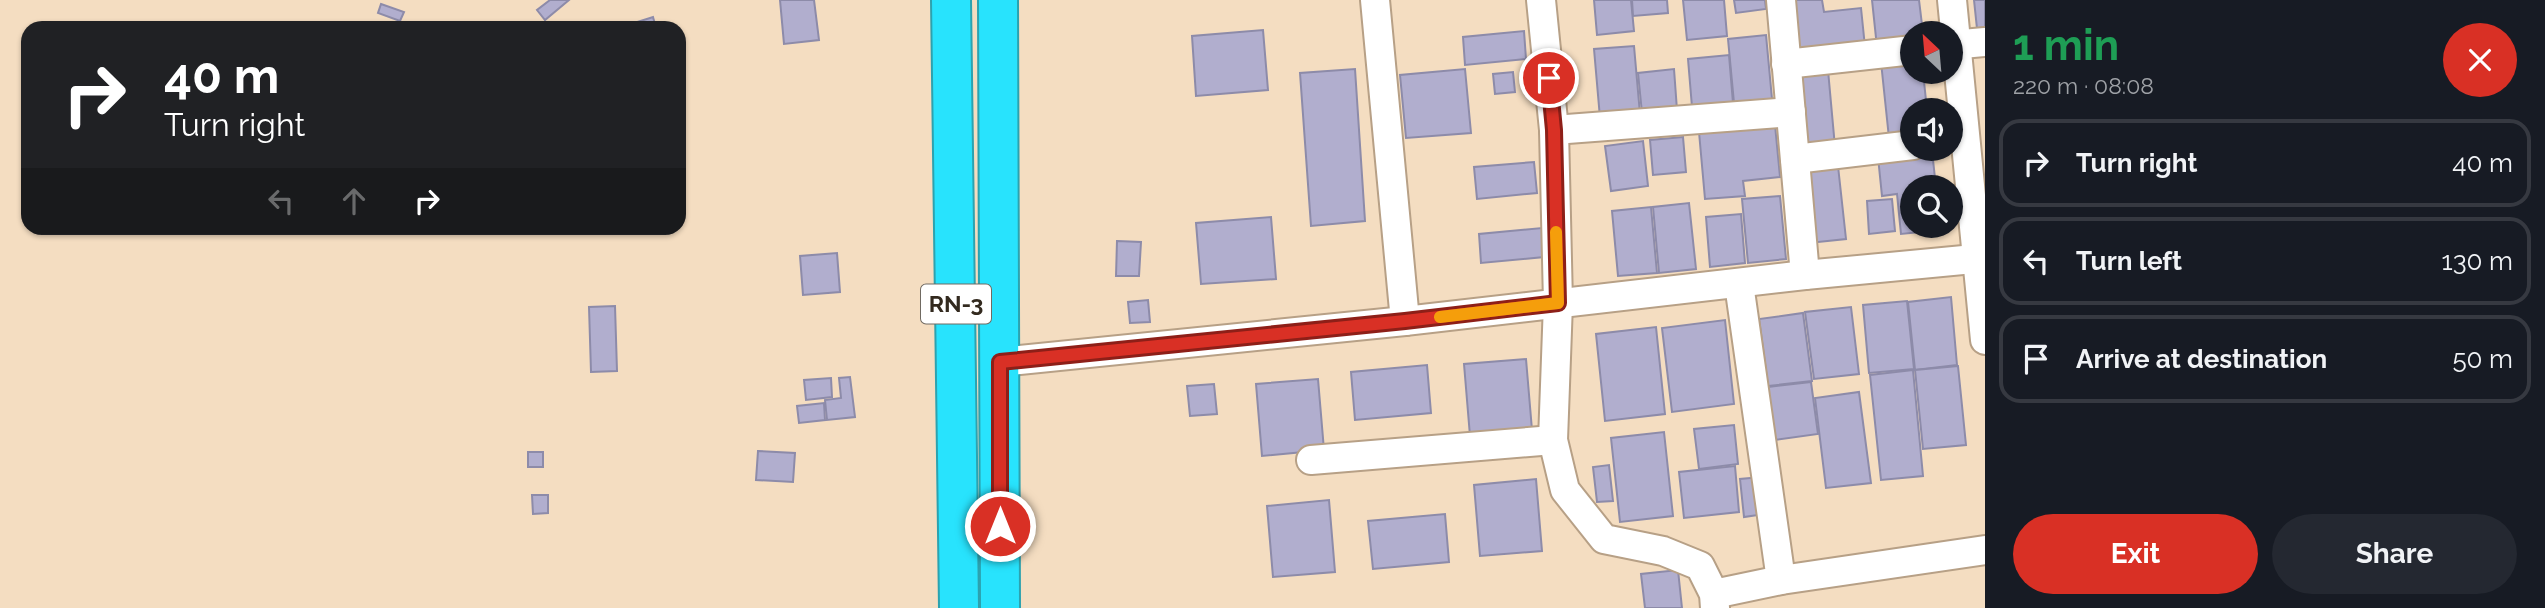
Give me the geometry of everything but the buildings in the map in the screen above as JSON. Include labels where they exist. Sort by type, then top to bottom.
[{"type":"highway","name":"RN-3","points":[[951,0],[959,608]]},
{"type":"highway","name":"RN-3","points":[[999,0],[1000,608]]},
{"type":"street","points":[[1376,0],[1405,321]]},
{"type":"street","points":[[1541,0],[1554,130],[1558,303],[1553,440],[1564,490],[1604,539],[1663,551],[1700,566],[1714,601],[1781,580],[1985,550]]},
{"type":"street","points":[[1781,0],[1805,275]]},
{"type":"street","points":[[1952,0],[1953,21]]},
{"type":"street","points":[[1964,44],[1985,43]]},
{"type":"street","points":[[1786,64],[1900,51]]},
{"type":"street","points":[[1960,84],[1980,259],[1985,340]]},
{"type":"street","points":[[1554,130],[1791,113]]},
{"type":"street","points":[[1795,159],[1900,147]]},
{"type":"street","points":[[1000,362],[1405,321],[1805,275],[1980,259]]},
{"type":"street","points":[[1739,284],[1781,580]]},
{"type":"street","points":[[1311,460],[1553,440]]},
{"type":"slow traffic","points":[[1440,317],[1558,303],[1556,232]]},
{"type":"route","points":[[1000,526],[1000,362],[1558,303],[1554,130],[1549,78]]}]
